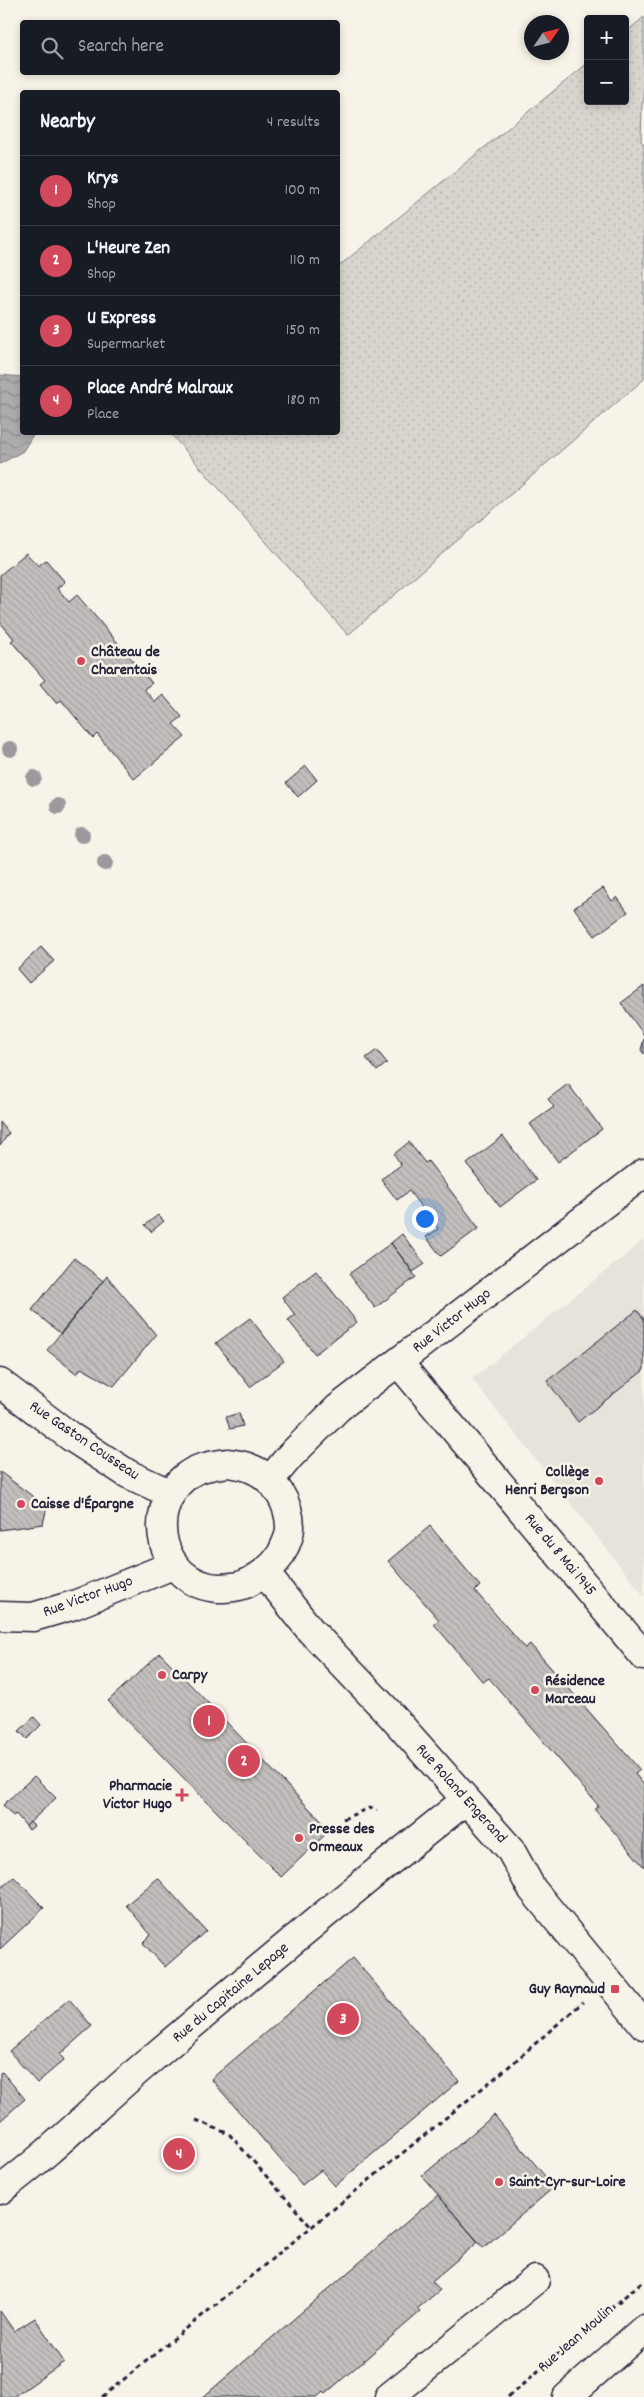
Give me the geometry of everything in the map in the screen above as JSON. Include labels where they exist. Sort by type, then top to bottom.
[{"type":"street","name":"Rue Victor Hugo","points":[[270,1480],[290,1456],[338,1408],[644,1173]]},
{"type":"street","name":"Rue du 8 Mai 1945","points":[[398,1362],[644,1656]]},
{"type":"street","name":"Rue Gaston Cousseau","points":[[0,1383],[71,1437],[128,1474],[170,1494]]},
{"type":"street","points":[[228,1463],[250,1468],[270,1480],[286,1502],[290,1529],[283,1552],[264,1573],[247,1584],[227,1588],[210,1587],[191,1581],[173,1565],[164,1545],[162,1519],[170,1494],[185,1477],[206,1466],[228,1463]]},
{"type":"street","name":"Rue Victor Hugo","points":[[0,1616],[33,1617],[58,1610],[173,1565]]},
{"type":"street","name":"Rue Roland Engerand","points":[[264,1573],[310,1631],[390,1714],[510,1849],[532,1889],[644,2025]]},
{"type":"street","name":"Rue du Capitaine Lepage","points":[[0,2190],[27,2170],[147,2062],[466,1800]]},
{"type":"street","points":[[389,2397],[535,2280]]},
{"type":"street","points":[[567,2397],[644,2329]]},
{"type":"path","points":[[343,1818],[369,1808],[377,1810]]},
{"type":"path","points":[[102,2397],[506,2069],[553,2026],[609,1981]]},
{"type":"path","points":[[196,2120],[228,2134],[312,2228]]},
{"type":"path","name":"Rue Jean Moulin","points":[[508,2397],[644,2280]]},
{"type":"shaded area","points":[[644,17],[644,101],[642,104],[641,141],[644,144],[644,379],[348,635],[172,435],[340,435],[340,265],[584,66],[584,105],[629,105],[629,30]]},
{"type":"shaded area","name":"Collège Henri Bergson","points":[[644,1240],[644,1596],[472,1379]]},
{"type":"water","points":[[0,375],[20,377],[20,435],[33,435],[23,451],[0,464]]},
{"type":"building","name":"Château de Charentais","points":[[26,553],[38,566],[46,560],[65,582],[57,588],[69,602],[77,595],[152,683],[144,689],[155,702],[163,695],[182,717],[173,724],[185,737],[134,779],[97,734],[93,738],[61,700],[57,704],[40,684],[45,680],[11,641],[14,639],[0,622],[0,575]]},
{"type":"building","points":[[306,766],[317,780],[298,797],[286,783]]},
{"type":"building","points":[[603,888],[612,901],[617,897],[628,912],[595,936],[574,908]]},
{"type":"building","points":[[41,947],[54,961],[29,983],[17,969]]},
{"type":"building","points":[[644,986],[644,1035],[621,1003]]},
{"type":"building","points":[[644,1039],[644,1054],[641,1050]]},
{"type":"building","points":[[377,1050],[387,1063],[377,1071],[366,1058]]},
{"type":"building","points":[[568,1084],[602,1129],[558,1162],[530,1124],[554,1107],[548,1099]]},
{"type":"building","points":[[0,1122],[9,1133],[0,1146]]},
{"type":"building","points":[[503,1136],[536,1180],[500,1207],[467,1164]]},
{"type":"building","points":[[409,1142],[425,1163],[428,1161],[479,1228],[441,1256],[426,1237],[438,1229],[409,1191],[397,1200],[381,1179],[401,1165],[394,1154]]},
{"type":"building","points":[[158,1215],[164,1221],[151,1232],[145,1225]]},
{"type":"building","points":[[402,1234],[425,1264],[413,1272],[391,1243]]},
{"type":"building","points":[[391,1243],[416,1277],[375,1308],[349,1274]]},
{"type":"building","points":[[74,1258],[103,1281],[61,1334],[32,1310]]},
{"type":"building","points":[[316,1271],[357,1322],[315,1354],[288,1320],[295,1315],[282,1297]]},
{"type":"building","points":[[107,1276],[156,1335],[114,1386],[81,1368],[77,1374],[47,1350]]},
{"type":"building","points":[[637,1310],[644,1319],[644,1370],[578,1422],[547,1381]]},
{"type":"building","points":[[250,1318],[284,1361],[250,1387],[216,1343]]},
{"type":"building","points":[[239,1413],[243,1426],[230,1429],[226,1417]]},
{"type":"building","points":[[0,1472],[47,1507],[43,1524],[0,1530]]},
{"type":"building","name":"Résidence Marceau","points":[[430,1526],[480,1586],[475,1591],[525,1648],[530,1644],[640,1770],[635,1774],[644,1785],[644,1867],[595,1810],[598,1805],[489,1678],[483,1682],[434,1624],[439,1620],[388,1561]]},
{"type":"building","points":[[160,1653],[330,1830],[281,1877],[108,1701]]},
{"type":"building","points":[[34,1717],[41,1725],[27,1739],[19,1731]]},
{"type":"building","points":[[34,1776],[56,1798],[26,1826],[16,1814],[13,1816],[3,1805]]},
{"type":"building","points":[[30,1822],[34,1826],[29,1830],[26,1826]]},
{"type":"building","points":[[14,1877],[44,1908],[0,1949],[0,1889]]},
{"type":"building","points":[[158,1878],[206,1931],[165,1967],[143,1943],[151,1935],[126,1905]]},
{"type":"building","points":[[353,1958],[459,2081],[335,2186],[321,2170],[302,2185],[211,2079]]},
{"type":"building","points":[[69,1999],[92,2026],[60,2054],[64,2060],[37,2083],[9,2051]]},
{"type":"building","points":[[2,2072],[25,2099],[0,2121],[0,2074]]},
{"type":"building","points":[[494,2115],[554,2187],[483,2248],[422,2176]]},
{"type":"building","points":[[438,2195],[478,2242],[432,2281],[440,2290],[417,2309],[420,2312],[325,2394],[323,2392],[317,2397],[203,2397]]},
{"type":"building","points":[[0,2311],[14,2331],[35,2318],[64,2362],[14,2397],[0,2397]]},
{"type":"place","name":"Château de Charentais","points":[[81,661]]},
{"type":"place","name":"Collège Henri Bergson","points":[[599,1481]]},
{"type":"place","name":"Caisse d'Épargne","points":[[21,1504]]},
{"type":"place","name":"Carpy","points":[[162,1675]]},
{"type":"place","name":"Résidence Marceau","points":[[535,1690]]},
{"type":"place","name":"Krys","points":[[209,1721]]},
{"type":"place","name":"L'Heure Zen","points":[[244,1761]]},
{"type":"place","name":"Pharmacie Victor Hugo","points":[[182,1795]]},
{"type":"place","name":"Presse des Ormeaux","points":[[299,1838]]},
{"type":"place","name":"Guy Raynaud","points":[[615,1989]]},
{"type":"place","name":"U Express","points":[[343,2019]]},
{"type":"place","name":"Place André Malraux","points":[[179,2154]]},
{"type":"place","name":"Saint-Cyr-sur-Loire","points":[[499,2182]]}]
